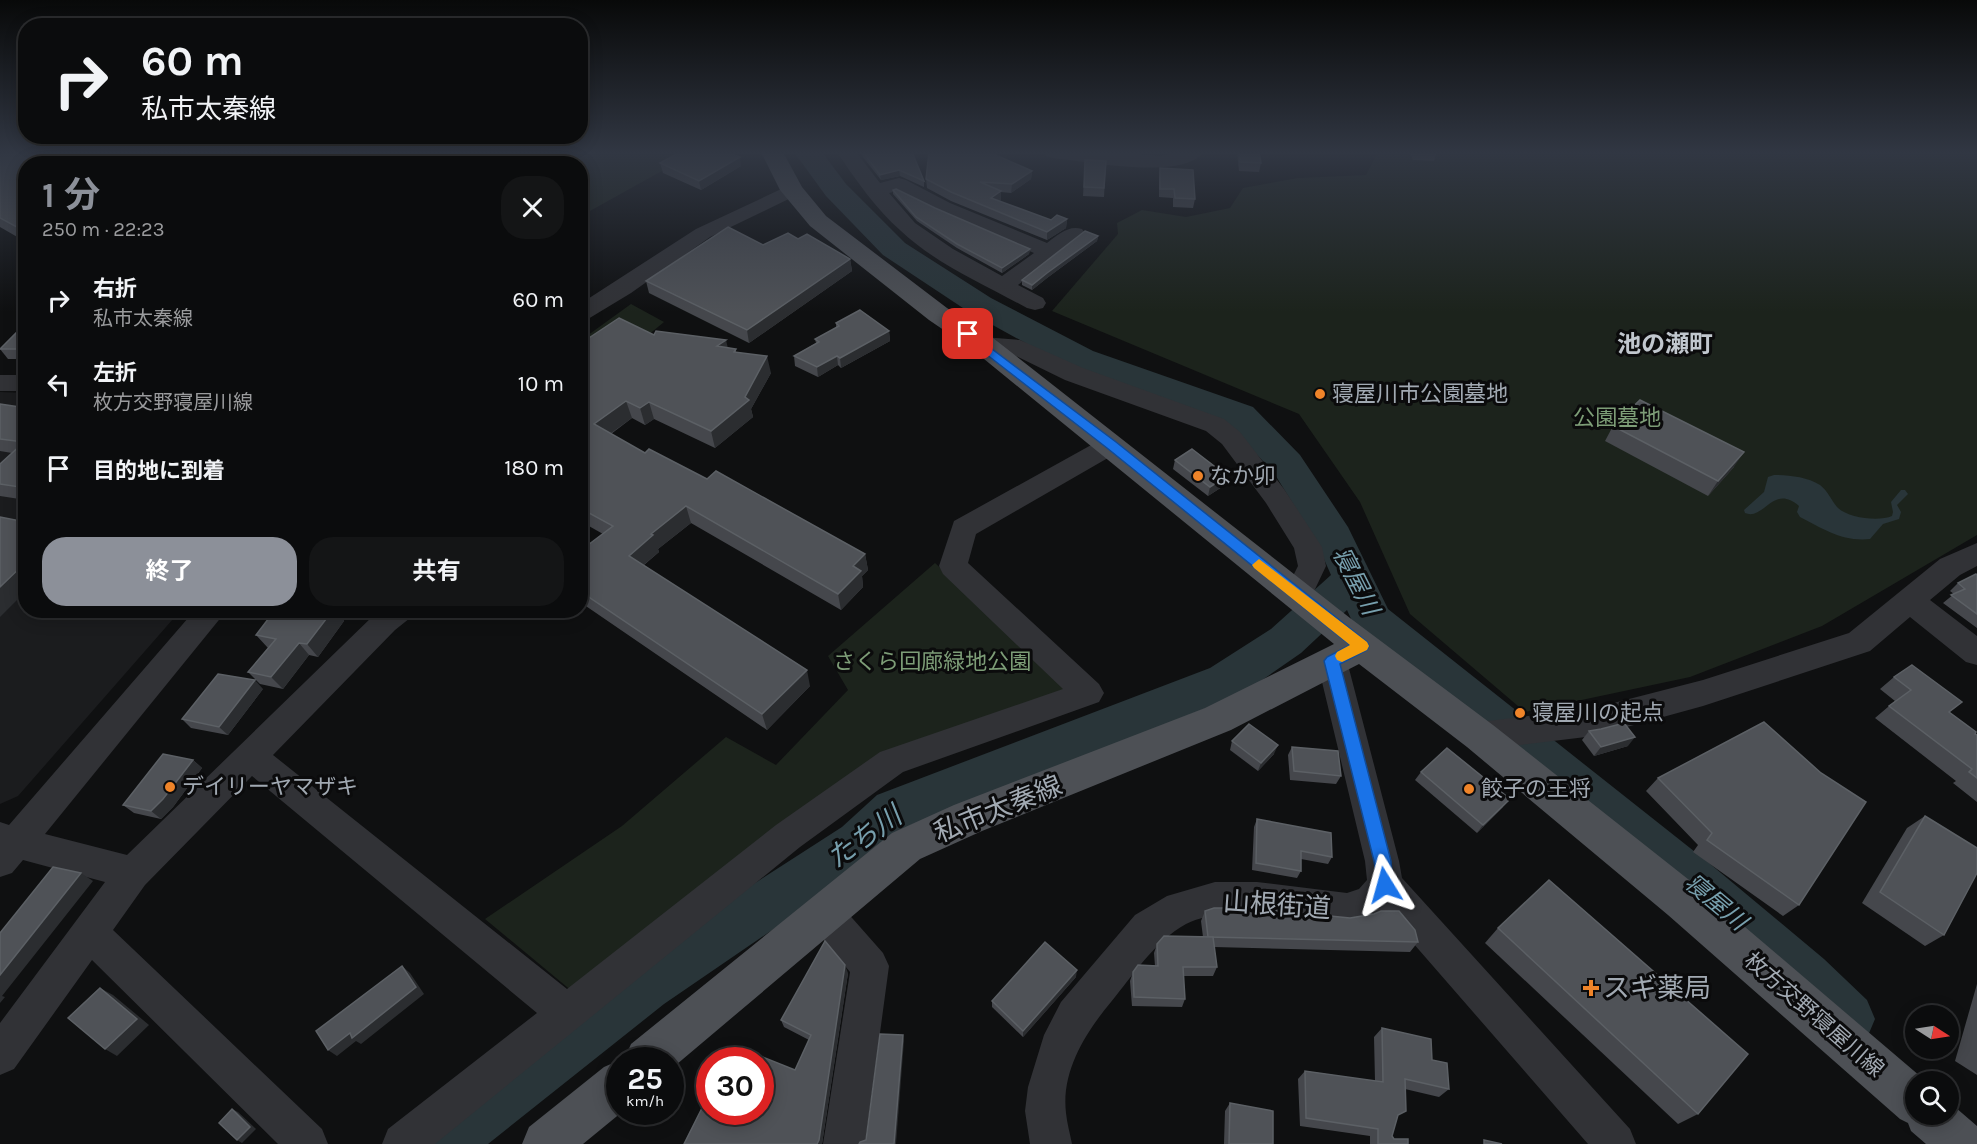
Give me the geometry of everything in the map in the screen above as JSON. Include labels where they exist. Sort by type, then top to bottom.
[{"type":"main road","name":"枚方交野寝屋川線","points":[[806,205],[826,228],[938,314],[983,344],[1300,597],[1344,645],[1501,733],[1683,901],[1905,1093]]},
{"type":"main road","name":"私市太秦線","points":[[663,1047],[906,846],[968,818],[1157,746],[1218,719],[1344,645]]},
{"type":"main road","points":[[546,1144],[606,1095]]},
{"type":"main road","points":[[1941,1125],[1962,1144]]},
{"type":"street","points":[[588,302],[623,288],[703,233],[760,205]]},
{"type":"street","points":[[889,205],[908,227],[945,254],[1035,303]]},
{"type":"street","points":[[940,205],[1049,252]]},
{"type":"street","points":[[1004,285],[1075,232]]},
{"type":"street","points":[[983,344],[1012,345],[1074,374],[1215,425],[1231,438],[1244,454],[1308,547],[1312,566],[1300,597]]},
{"type":"street","points":[[0,383],[18,383]]},
{"type":"street","points":[[403,1144],[788,836],[892,762],[1088,693],[952,566],[964,528],[1111,445]]},
{"type":"street","points":[[1501,733],[1594,722],[1703,693],[1859,642],[1950,567],[1977,554]]},
{"type":"street","points":[[1911,600],[1977,653]]},
{"type":"street","points":[[133,873],[5,847],[206,618]]},
{"type":"street","points":[[0,1055],[133,873],[390,618]]},
{"type":"street","points":[[1344,645],[1385,885],[1615,1144]]},
{"type":"street","points":[[251,756],[566,1012]]},
{"type":"street","name":"山根街道","points":[[1051,1144],[1045,1112],[1048,1087],[1058,1049],[1075,1016],[1148,928],[1180,908],[1215,899],[1257,899],[1347,910],[1371,902],[1385,885]]},
{"type":"street","points":[[825,914],[870,966],[844,1144]]},
{"type":"street","points":[[90,933],[307,1144]]},
{"type":"shaded area","points":[[0,392],[18,393],[18,618],[174,618],[18,796],[0,804]]},
{"type":"shaded area","points":[[1774,475],[1798,477],[1815,482],[1823,487],[1842,511],[1863,518],[1879,519],[1892,516],[1891,502],[1901,490],[1905,490],[1908,494],[1897,505],[1901,512],[1899,519],[1883,524],[1870,539],[1851,539],[1834,534],[1800,517],[1797,512],[1799,506],[1790,500],[1775,500],[1758,512],[1745,513],[1744,510],[1764,492],[1768,477]]},
{"type":"green space","points":[[588,205],[600,205],[588,212]]},
{"type":"green space","name":"公園墓地","points":[[1232,205],[1977,205],[1977,535],[1822,626],[1690,677],[1525,712],[1410,614],[1360,502],[1299,414],[1052,311],[1118,234],[1117,223],[1142,210],[1186,217],[1230,208]]},
{"type":"green space","points":[[631,304],[664,322],[647,336],[601,348],[588,340],[588,335]]},
{"type":"green space","name":"さくら回廊緑地公園","points":[[935,563],[1072,691],[891,755],[573,992],[485,919],[622,826],[726,737],[776,765],[848,690],[828,656]]},
{"type":"building","points":[[0,205],[18,205],[18,228],[0,218]]},
{"type":"building","points":[[906,205],[930,205],[1030,249],[1002,268],[957,244],[916,217]]},
{"type":"building","points":[[983,205],[1011,205],[1051,220],[1057,215],[1067,219],[1047,232]]},
{"type":"building","points":[[728,227],[763,245],[788,233],[798,239],[807,234],[850,259],[747,330],[646,281]]},
{"type":"building","points":[[1085,231],[1098,236],[1032,285],[1022,280]]},
{"type":"building","points":[[860,310],[889,331],[840,358],[837,356],[817,367],[794,356],[819,342],[815,339],[839,326],[836,323]]},
{"type":"building","points":[[619,318],[654,335],[656,331],[726,340],[717,346],[736,349],[734,352],[767,356],[745,397],[749,400],[711,431],[649,402],[640,408],[626,401],[594,424],[645,453],[649,449],[707,479],[716,471],[865,554],[853,566],[861,571],[838,594],[686,506],[651,534],[653,535],[629,556],[807,670],[762,714],[588,596],[588,545],[613,526],[588,512],[588,339]]},
{"type":"building","points":[[18,331],[18,349],[0,349]]},
{"type":"building","points":[[1640,400],[1744,452],[1718,481],[1613,426]]},
{"type":"building","points":[[0,404],[18,407],[18,441],[0,439]]},
{"type":"building","points":[[18,448],[18,487],[0,484],[0,464]]},
{"type":"building","points":[[1192,449],[1227,476],[1210,487],[1175,460]]},
{"type":"building","points":[[0,517],[18,520],[18,570],[0,587]]},
{"type":"building","points":[[1976,574],[1977,614],[1951,595],[1965,589],[1958,583]]},
{"type":"building","points":[[269,618],[327,618],[307,644],[299,643],[271,677],[248,672],[276,639],[256,635]]},
{"type":"building","points":[[1912,665],[1962,702],[1949,712],[1976,732],[1977,778],[1969,772],[1972,769],[1889,706],[1911,690],[1894,677]]},
{"type":"building","points":[[218,674],[255,680],[219,727],[182,719]]},
{"type":"building","points":[[1764,722],[1821,773],[1866,802],[1799,905],[1707,840],[1712,833],[1658,778]]},
{"type":"building","points":[[1624,723],[1635,737],[1601,747],[1589,731],[1601,729]]},
{"type":"building","points":[[1249,724],[1278,745],[1261,763],[1232,741]]},
{"type":"building","points":[[1292,747],[1338,751],[1341,776],[1294,771]]},
{"type":"building","points":[[1447,748],[1510,799],[1483,825],[1421,772]]},
{"type":"building","points":[[163,754],[193,760],[151,811],[123,805]]},
{"type":"building","points":[[1925,816],[1977,848],[1977,873],[1944,935],[1880,892]]},
{"type":"building","points":[[1257,819],[1331,833],[1332,857],[1301,851],[1301,871],[1256,863]]},
{"type":"building","points":[[53,867],[81,873],[0,975],[0,933]]},
{"type":"building","points":[[1549,880],[1748,1054],[1698,1114],[1498,928]]},
{"type":"building","points":[[1214,908],[1249,908],[1350,918],[1381,911],[1399,911],[1415,930],[1418,942],[1208,937],[1205,911]]},
{"type":"building","points":[[1164,936],[1213,937],[1217,967],[1183,967],[1185,999],[1134,997],[1133,972],[1138,965],[1158,966],[1157,944]]},
{"type":"building","points":[[825,941],[845,965],[817,1144],[684,1144],[696,1120],[696,1125],[774,1125],[774,1062],[795,1070],[811,1035],[781,1020]]},
{"type":"building","points":[[1045,942],[1077,970],[1023,1031],[992,1001]]},
{"type":"building","points":[[402,966],[416,987],[352,1038],[350,1033],[328,1050],[316,1031]]},
{"type":"building","points":[[100,988],[137,1019],[105,1049],[68,1018]]},
{"type":"building","points":[[1382,1028],[1431,1039],[1432,1060],[1447,1063],[1449,1089],[1405,1079],[1406,1111],[1398,1115],[1392,1136],[1394,1139],[1408,1139],[1408,1144],[1378,1144],[1378,1129],[1306,1118],[1305,1071],[1383,1082]]},
{"type":"building","points":[[880,1034],[903,1035],[894,1144],[859,1144],[866,1140]]},
{"type":"building","points":[[1230,1103],[1273,1111],[1273,1144],[1229,1144]]},
{"type":"building","points":[[232,1109],[250,1127],[237,1140],[219,1123]]},
{"type":"building","points":[[1484,1140],[1502,1144],[1484,1144]]},
{"type":"waterway","name":"寝屋川","points":[[851,205],[894,249],[980,305],[1081,359],[1240,415],[1287,464],[1334,537],[1372,620],[1691,880],[1805,978],[1848,1019]]},
{"type":"waterway","name":"たち川","points":[[441,1144],[645,985],[859,843],[894,810],[1226,681],[1286,641],[1353,580]]},
{"type":"slow traffic","points":[[1259,565],[1362,646],[1342,656]]},
{"type":"place","name":"寝屋川市公園墓地","points":[[1320,394]]},
{"type":"place","name":"なか卯","points":[[1198,476]]},
{"type":"place","name":"寝屋川の起点","points":[[1520,713]]},
{"type":"place","name":"デイリーヤマザキ","points":[[170,787]]},
{"type":"place","name":"餃子の王将","points":[[1469,789]]},
{"type":"place","name":"スギ薬局","points":[[1591,988]]},
{"type":"district","name":"池の瀬町","points":[[1665,344]]},
{"type":"route","points":[[968,334],[1362,646],[1332,661],[1382,861],[1385,885]]}]
